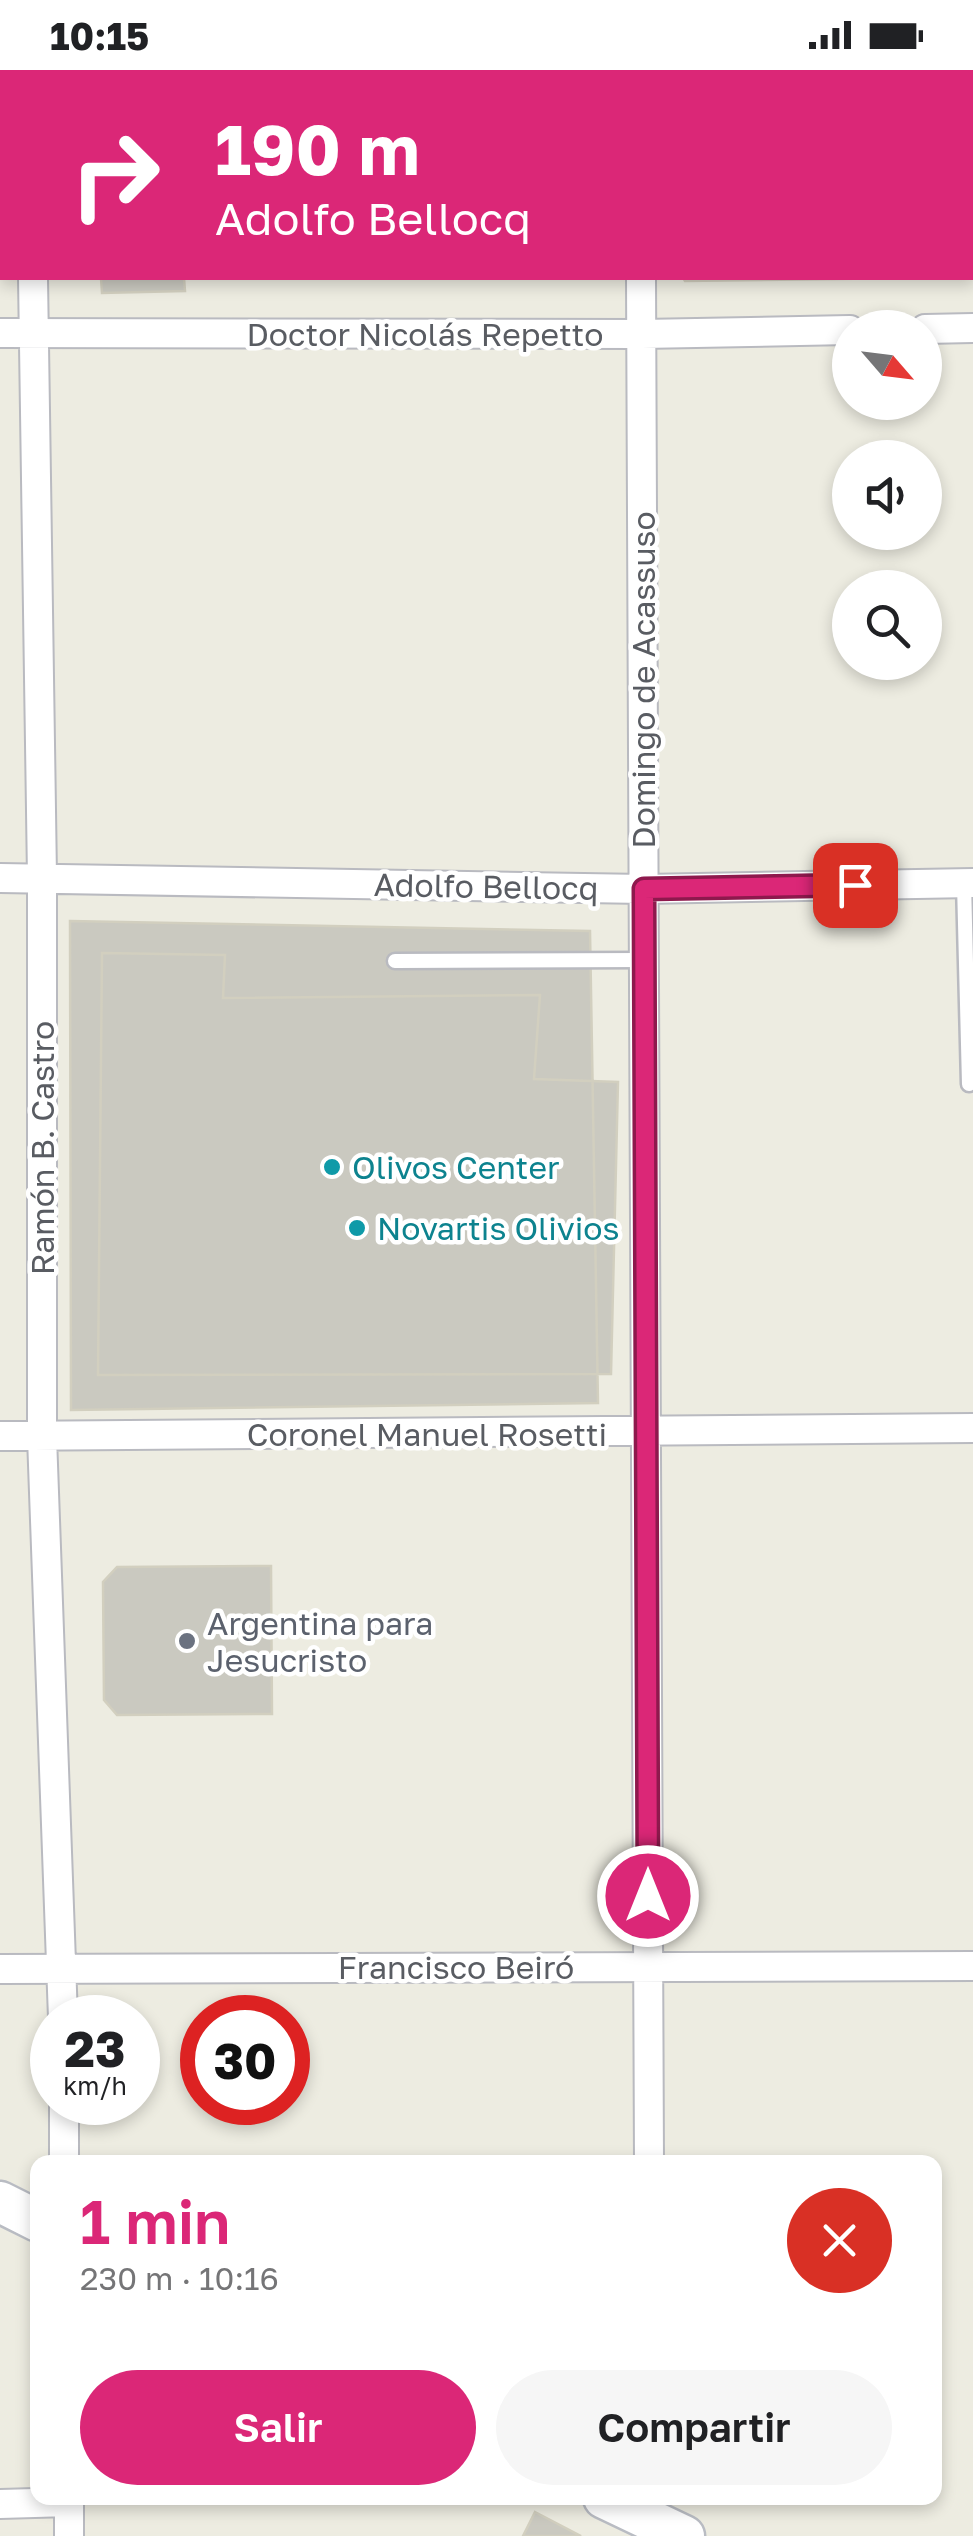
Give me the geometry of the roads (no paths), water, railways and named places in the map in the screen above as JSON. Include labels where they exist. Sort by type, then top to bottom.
[{"type":"main road","points":[[0,2202],[30,2217]]},
{"type":"main road","points":[[620,2505],[659,2522]]},
{"type":"street","name":"Ramón B. Castro","points":[[33,280],[42,877],[42,1437],[62,1995]]},
{"type":"street","name":"Domingo de Acassuso","points":[[642,280],[650,2155]]},
{"type":"street","points":[[942,329],[973,328]]},
{"type":"street","name":"Doctor Nicolás Repetto","points":[[0,333],[642,334],[832,330]]},
{"type":"street","name":"Adolfo Bellocq","points":[[0,878],[644,889],[968,883]]},
{"type":"street","name":"Coronel Manuel Rosetti","points":[[0,1436],[973,1428]]},
{"type":"street","name":"Francisco Beiró","points":[[0,1969],[973,1966]]},
{"type":"street","points":[[64,2125],[64,2155]]},
{"type":"street","points":[[0,2504],[30,2502]]},
{"type":"street","points":[[69,2505],[70,2536]]},
{"type":"lane","points":[[968,883],[970,1084]]},
{"type":"lane","points":[[396,960],[644,960]]},
{"type":"place","name":"Olivos Center","points":[[332,1167]]},
{"type":"place","name":"Novartis Olivios","points":[[357,1228]]},
{"type":"place","name":"Argentina para Jesucristo","points":[[187,1641]]}]
